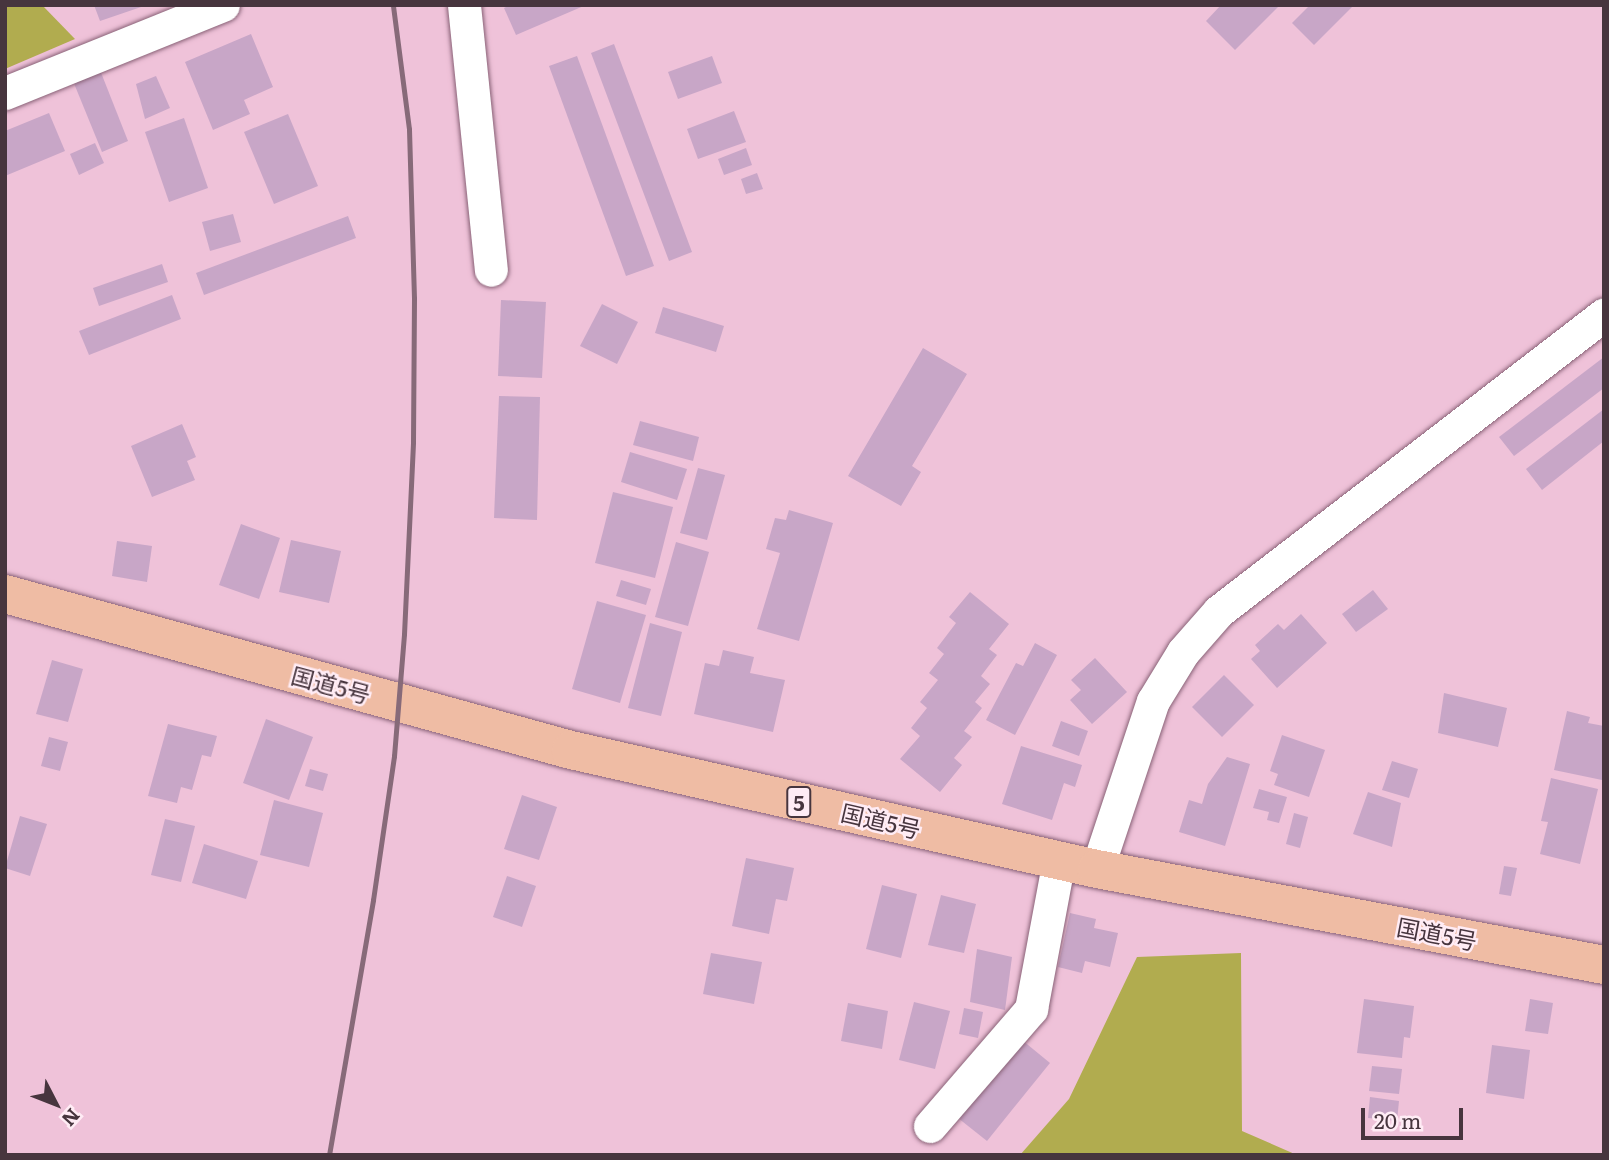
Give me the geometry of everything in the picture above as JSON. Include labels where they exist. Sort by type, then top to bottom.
[{"type":"highway","name":"国道5号","points":[[5,594],[571,750],[1097,869],[1604,965]]},
{"type":"street","points":[[5,93],[223,5]]},
{"type":"street","points":[[464,5],[491,271]]},
{"type":"street","points":[[1097,869],[1153,701],[1183,652],[1210,622],[1269,570],[1604,315]]},
{"type":"street","points":[[930,1126],[1031,1009],[1059,860]]},
{"type":"shaded area","points":[[5,5],[42,5],[75,39],[5,69]]},
{"type":"shaded area","points":[[1241,953],[1242,1131],[1297,1155],[1020,1155],[1069,1099],[1137,957]]},
{"type":"building","points":[[94,5],[144,5],[144,6],[100,21]]},
{"type":"building","points":[[510,5],[586,5],[516,35],[504,8]]},
{"type":"building","points":[[1221,5],[1280,5],[1235,50],[1206,21]]},
{"type":"building","points":[[1310,5],[1354,5],[1314,45],[1292,23]]},
{"type":"building","points":[[251,34],[273,87],[244,100],[250,114],[213,130],[185,62]]},
{"type":"building","points":[[614,44],[692,252],[669,261],[591,53]]},
{"type":"building","points":[[577,56],[654,266],[626,276],[549,66]]},
{"type":"building","points":[[712,56],[722,83],[678,99],[668,72]]},
{"type":"building","points":[[100,70],[128,141],[102,152],[73,81]]},
{"type":"building","points":[[156,76],[170,108],[145,119],[136,84]]},
{"type":"building","points":[[734,111],[746,142],[698,159],[687,129]]},
{"type":"building","points":[[49,113],[65,151],[5,176],[5,131]]},
{"type":"building","points":[[288,114],[318,186],[274,204],[244,132]]},
{"type":"building","points":[[184,118],[208,188],[169,202],[145,132]]},
{"type":"building","points":[[95,143],[104,163],[79,175],[70,154]]},
{"type":"building","points":[[746,148],[752,165],[724,175],[718,159]]},
{"type":"building","points":[[757,173],[763,189],[746,194],[741,179]]},
{"type":"building","points":[[233,214],[241,242],[210,251],[202,222]]},
{"type":"building","points":[[348,216],[356,238],[204,295],[196,273]]},
{"type":"building","points":[[162,264],[168,282],[99,306],[93,288]]},
{"type":"building","points":[[172,295],[181,319],[89,355],[79,331]]},
{"type":"building","points":[[501,300],[546,302],[542,378],[498,376]]},
{"type":"building","points":[[602,304],[638,322],[617,364],[580,346]]},
{"type":"building","points":[[663,307],[724,326],[716,352],[655,333]]},
{"type":"building","points":[[923,348],[967,374],[912,466],[921,472],[901,506],[848,476]]},
{"type":"building","points":[[1604,357],[1604,388],[1514,456],[1499,437]]},
{"type":"building","points":[[499,396],[540,397],[537,520],[494,518]]},
{"type":"building","points":[[1604,409],[1604,441],[1542,490],[1526,469]]},
{"type":"building","points":[[640,421],[699,437],[693,461],[633,445]]},
{"type":"building","points":[[182,424],[196,457],[187,461],[195,480],[152,497],[131,446]]},
{"type":"building","points":[[630,452],[687,469],[677,500],[621,482]]},
{"type":"building","points":[[698,468],[725,475],[707,540],[680,533]]},
{"type":"building","points":[[613,492],[673,507],[655,578],[595,563]]},
{"type":"building","points":[[789,510],[833,523],[799,641],[757,629],[780,553],[766,549],[775,518],[786,520]]},
{"type":"building","points":[[241,524],[280,538],[259,599],[219,585]]},
{"type":"building","points":[[291,540],[341,551],[329,603],[279,592]]},
{"type":"building","points":[[117,541],[152,546],[147,582],[112,576]]},
{"type":"building","points":[[676,542],[709,552],[688,626],[655,617]]},
{"type":"building","points":[[621,580],[651,589],[646,605],[616,596]]},
{"type":"building","points":[[1373,590],[1388,609],[1356,632],[1342,614]]},
{"type":"building","points":[[970,592],[1009,624],[989,649],[997,655],[981,676],[990,684],[975,702],[982,708],[964,731],[972,737],[954,758],[962,765],[940,792],[900,759],[920,736],[911,728],[927,708],[920,702],[938,680],[929,673],[944,654],[937,648],[956,623],[949,617]]},
{"type":"building","points":[[597,601],[646,615],[620,703],[572,689]]},
{"type":"building","points":[[1301,614],[1327,643],[1277,688],[1251,659],[1260,651],[1255,645],[1278,624],[1284,630]]},
{"type":"building","points":[[650,623],[682,632],[661,716],[628,708]]},
{"type":"building","points":[[1035,643],[1057,655],[1015,735],[986,720],[1016,663],[1023,666]]},
{"type":"building","points":[[723,650],[754,657],[750,673],[785,680],[773,732],[694,714],[705,663],[719,666]]},
{"type":"building","points":[[1095,658],[1127,692],[1092,724],[1070,700],[1081,690],[1071,680]]},
{"type":"building","points":[[52,660],[83,669],[68,722],[36,714]]},
{"type":"building","points":[[1224,675],[1254,705],[1222,737],[1192,707]]},
{"type":"building","points":[[1444,693],[1507,708],[1498,747],[1438,733]]},
{"type":"building","points":[[1567,711],[1590,717],[1588,723],[1604,726],[1602,780],[1554,770]]},
{"type":"building","points":[[266,719],[313,737],[289,800],[243,783]]},
{"type":"building","points":[[1061,721],[1088,731],[1079,756],[1052,746]]},
{"type":"building","points":[[168,724],[217,736],[211,757],[202,755],[192,790],[181,787],[177,803],[148,796]]},
{"type":"building","points":[[1282,735],[1325,750],[1309,797],[1274,785],[1278,774],[1270,771]]},
{"type":"building","points":[[49,737],[68,742],[60,771],[41,766]]},
{"type":"building","points":[[1021,746],[1082,765],[1075,787],[1064,783],[1052,820],[1002,804]]},
{"type":"building","points":[[1227,757],[1250,764],[1225,846],[1179,832],[1189,800],[1202,804],[1208,784]]},
{"type":"building","points":[[1392,761],[1418,769],[1409,798],[1382,790]]},
{"type":"building","points":[[310,769],[328,774],[323,791],[305,786]]},
{"type":"building","points":[[1551,778],[1598,789],[1580,864],[1540,854],[1548,822],[1541,821]]},
{"type":"building","points":[[1259,789],[1287,797],[1279,823],[1267,820],[1269,812],[1253,808]]},
{"type":"building","points":[[1368,792],[1401,803],[1392,847],[1353,834]]},
{"type":"building","points":[[522,795],[557,807],[539,860],[504,849]]},
{"type":"building","points":[[274,800],[323,813],[309,867],[260,855]]},
{"type":"building","points":[[1294,813],[1308,817],[1300,848],[1286,844]]},
{"type":"building","points":[[20,816],[47,824],[30,876],[5,868]]},
{"type":"building","points":[[165,819],[195,826],[181,882],[151,875]]},
{"type":"building","points":[[204,844],[258,861],[246,899],[192,883]]},
{"type":"building","points":[[746,858],[794,868],[787,901],[776,899],[769,934],[732,926]]},
{"type":"building","points":[[1504,866],[1517,868],[1511,896],[1499,894]]},
{"type":"building","points":[[507,876],[536,886],[522,927],[493,917]]},
{"type":"building","points":[[882,885],[917,894],[901,958],[866,949]]},
{"type":"building","points":[[941,895],[976,904],[964,953],[928,945]]},
{"type":"building","points":[[1070,913],[1096,919],[1094,928],[1118,933],[1110,967],[1085,961],[1082,973],[1058,967]]},
{"type":"building","points":[[977,949],[1012,957],[1005,1010],[970,1002]]},
{"type":"building","points":[[711,953],[762,962],[754,1004],[703,994]]},
{"type":"building","points":[[1364,999],[1414,1006],[1410,1038],[1404,1037],[1402,1058],[1357,1053]]},
{"type":"building","points":[[1530,999],[1553,1003],[1548,1034],[1525,1031]]},
{"type":"building","points":[[914,1002],[950,1011],[935,1069],[899,1060]]},
{"type":"building","points":[[848,1003],[888,1011],[882,1049],[841,1041]]},
{"type":"building","points":[[964,1008],[983,1012],[978,1038],[959,1034]]},
{"type":"building","points":[[1022,1040],[1050,1063],[987,1141],[958,1118]]},
{"type":"building","points":[[1492,1045],[1530,1050],[1524,1099],[1486,1093]]},
{"type":"building","points":[[1372,1066],[1402,1069],[1399,1094],[1369,1091]]},
{"type":"building","points":[[1370,1097],[1399,1101],[1397,1121],[1368,1118]]},
{"type":"railway","points":[[329,1155],[373,900],[394,756],[404,634],[413,442],[414,298],[409,129],[393,5]]}]
